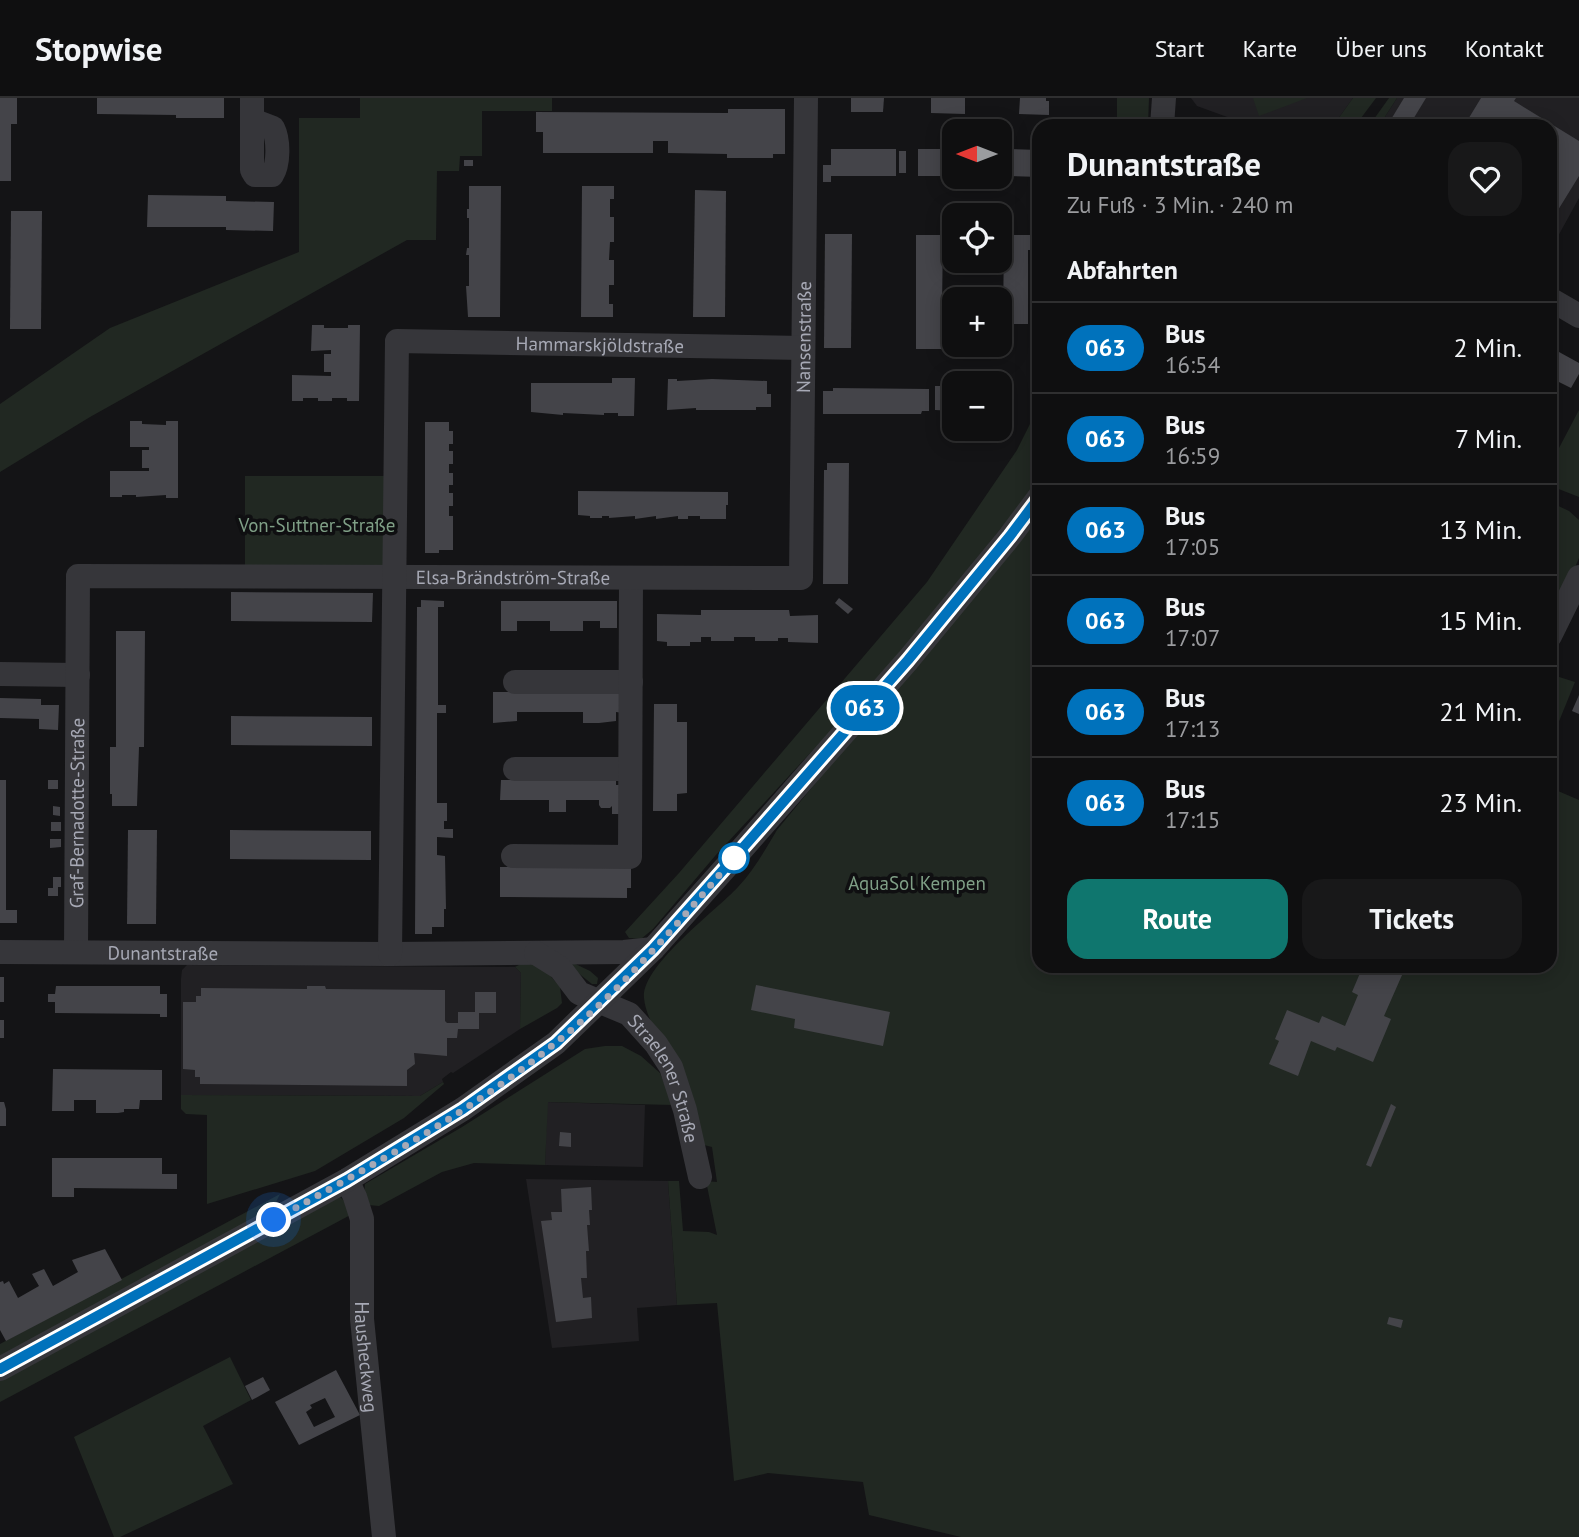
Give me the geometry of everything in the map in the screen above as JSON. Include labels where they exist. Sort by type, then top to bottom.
[{"type":"street","name":"Nansenstraße","points":[[801,578],[806,98]]},
{"type":"street","points":[[1162,119],[1164,98]]},
{"type":"street","points":[[1557,303],[1579,316]]},
{"type":"street","name":"Hammarskjöldstraße","points":[[394,579],[397,341],[803,348]]},
{"type":"street","name":"Straelener Straße","points":[[0,1369],[347,1180],[463,1109],[556,1043],[653,949],[908,660],[1032,506]]},
{"type":"street","name":"Graf-Bernadotte-Straße","points":[[76,951],[78,576],[394,579]]},
{"type":"street","points":[[1557,622],[1579,577]]},
{"type":"street","name":"Elsa-Brändström-Straße","points":[[394,579],[801,578]]},
{"type":"street","points":[[390,954],[394,579]]},
{"type":"street","name":"Elsa-Brändström-Straße","points":[[513,856],[630,857],[631,579]]},
{"type":"street","points":[[0,674],[78,675]]},
{"type":"street","points":[[515,682],[631,682]]},
{"type":"street","points":[[515,769],[630,769]]},
{"type":"street","name":"Dunantstraße","points":[[0,952],[390,954],[653,949]]},
{"type":"street","points":[[536,953],[560,968],[579,993],[601,1002]]},
{"type":"street","name":"Straelener Straße","points":[[601,1002],[629,1014],[656,1044],[671,1067],[700,1177]]},
{"type":"street","name":"Hausheckweg","points":[[347,1180],[362,1219],[362,1319],[384,1537]]},
{"type":"shaded area","points":[[1191,98],[1353,98],[1338,119],[1233,119],[1197,106]]},
{"type":"shaded area","points":[[1397,98],[1579,98],[1579,198],[1557,238],[1557,119],[1384,119]]},
{"type":"shaded area","points":[[187,965],[515,967],[521,973],[520,1029],[451,1072],[442,1079],[443,1082],[420,1096],[181,1095],[181,979],[182,970]]},
{"type":"shaded area","points":[[547,1102],[645,1105],[643,1167],[545,1165]]},
{"type":"shaded area","points":[[526,1179],[668,1181],[677,1305],[637,1308],[639,1341],[552,1348]]},
{"type":"green space","points":[[360,98],[552,98],[552,111],[482,111],[482,156],[460,156],[459,171],[437,171],[436,240],[407,240],[90,417],[0,472],[0,404],[110,328],[299,252],[299,118],[360,118]]},
{"type":"green space","points":[[1117,98],[1149,98],[1148,119],[1117,119]]},
{"type":"green space","points":[[1253,98],[1307,98],[1259,116]]},
{"type":"green space","points":[[1353,98],[1376,98],[1360,119],[1338,119]]},
{"type":"green space","points":[[1389,98],[1397,98],[1384,119],[1374,119]]},
{"type":"green space","points":[[1579,410],[1579,497],[1557,488],[1557,447],[1559,448]]},
{"type":"green space","points":[[1032,420],[1032,489],[1029,494],[873,685],[715,856],[653,929],[641,939],[629,938],[625,932],[679,873],[927,582],[1017,450]]},
{"type":"green space","name":"Von-Suttner-Straße","points":[[245,476],[389,476],[389,569],[245,573]]},
{"type":"green space","points":[[1557,505],[1579,520],[1579,558],[1557,610]]},
{"type":"green space","name":"AquaSol Kempen","points":[[1032,519],[1032,973],[1557,973],[1557,791],[1579,800],[1579,1537],[961,1537],[869,1515],[863,1482],[768,1473],[734,1481],[717,1303],[677,1305],[668,1181],[679,1181],[683,1231],[717,1235],[706,1181],[717,1182],[712,1147],[704,1145],[688,1094],[672,1057],[648,1016],[644,998],[646,985],[654,970],[682,939],[744,880],[777,830]]},
{"type":"green space","points":[[1557,676],[1575,682],[1557,726]]},
{"type":"green space","points":[[563,958],[590,971],[598,978],[597,984],[592,984],[562,960]]},
{"type":"green space","points":[[523,963],[542,966],[560,987],[562,1003],[520,1029],[521,973],[515,967]]},
{"type":"green space","points":[[622,1046],[641,1056],[660,1073],[673,1105],[548,1102],[545,1165],[474,1163],[442,1172],[379,1206],[369,1205],[364,1195],[365,1184],[462,1127],[585,1049]]},
{"type":"green space","points":[[443,1082],[444,1084],[404,1118],[315,1171],[207,1204],[207,1115],[186,1114],[181,1109],[181,1095],[420,1096]]},
{"type":"green space","points":[[280,1194],[272,1210],[0,1356],[0,1344]]},
{"type":"green space","points":[[340,1197],[356,1212],[0,1402],[0,1377]]},
{"type":"green space","points":[[230,1357],[251,1400],[203,1426],[233,1484],[120,1537],[114,1537],[74,1437]]},
{"type":"building","points":[[0,98],[17,98],[17,124],[11,124],[11,181],[0,181]]},
{"type":"building","points":[[97,98],[224,98],[224,118],[97,114]]},
{"type":"building","points":[[851,98],[884,98],[883,112],[851,112]]},
{"type":"building","points":[[931,98],[965,98],[965,114],[931,113]]},
{"type":"building","points":[[1020,98],[1046,98],[1046,101],[1049,101],[1049,115],[1019,114]]},
{"type":"building","points":[[1404,98],[1426,98],[1413,119],[1391,119]]},
{"type":"building","points":[[1481,98],[1516,98],[1514,101],[1543,119],[1468,119]]},
{"type":"building","points":[[728,109],[785,109],[785,154],[773,154],[773,158],[727,158],[727,154],[668,153],[668,141],[653,141],[653,153],[543,153],[543,132],[536,132],[536,112],[728,113]]},
{"type":"building","points":[[1557,127],[1579,141],[1579,176],[1557,212]]},
{"type":"building","points":[[831,149],[896,149],[896,176],[831,176],[831,182],[823,182],[823,165],[831,165]]},
{"type":"building","points":[[918,149],[942,149],[942,176],[918,176]]},
{"type":"building","points":[[1012,149],[1032,150],[1032,177],[1012,176]]},
{"type":"building","points":[[899,151],[906,151],[906,173],[899,173]]},
{"type":"building","points":[[464,160],[473,160],[473,166],[464,166]]},
{"type":"building","points":[[469,186],[501,186],[500,317],[468,317],[466,286],[469,286],[469,255],[466,255],[469,248]]},
{"type":"building","points":[[582,186],[614,186],[614,199],[610,199],[610,217],[614,217],[614,242],[610,242],[609,260],[614,260],[614,285],[609,285],[609,304],[613,304],[613,317],[581,317]]},
{"type":"building","points":[[695,190],[726,191],[725,317],[693,317]]},
{"type":"building","points":[[148,195],[226,196],[226,201],[274,202],[273,231],[226,230],[226,227],[147,227]]},
{"type":"building","points":[[11,211],[42,211],[41,329],[10,329]]},
{"type":"building","points":[[825,234],[852,234],[851,348],[824,348]]},
{"type":"building","points":[[916,235],[942,235],[942,349],[916,349]]},
{"type":"building","points":[[1012,235],[1032,235],[1032,250],[1028,250],[1028,324],[1012,324],[1012,287],[1003,287],[1004,273],[1012,273]]},
{"type":"building","points":[[312,325],[348,328],[348,325],[360,325],[359,401],[347,401],[347,398],[318,401],[318,398],[303,398],[303,401],[292,401],[292,375],[331,376],[331,372],[324,372],[324,354],[331,354],[331,350],[311,351]]},
{"type":"building","points":[[1557,351],[1579,363],[1579,374],[1571,388],[1557,381]]},
{"type":"building","points":[[612,378],[635,378],[634,416],[618,416],[618,413],[563,415],[531,412],[531,383],[612,383]]},
{"type":"building","points":[[668,379],[767,381],[771,407],[756,407],[756,410],[667,410]]},
{"type":"building","points":[[935,386],[942,386],[942,410],[935,410]]},
{"type":"building","points":[[833,388],[929,389],[929,411],[922,411],[921,414],[823,414],[823,391],[833,391]]},
{"type":"building","points":[[130,421],[166,425],[166,421],[178,421],[178,498],[166,498],[166,495],[110,497],[110,471],[149,471],[149,468],[142,468],[142,450],[149,450],[149,447],[130,447]]},
{"type":"building","points":[[425,422],[449,422],[449,431],[453,431],[453,444],[449,444],[449,451],[453,451],[453,464],[449,464],[449,473],[453,473],[453,485],[449,485],[449,493],[453,493],[453,506],[449,506],[449,516],[453,516],[453,550],[439,550],[439,553],[425,553]]},
{"type":"building","points":[[827,463],[849,463],[848,584],[823,584],[824,470],[827,470]]},
{"type":"building","points":[[578,491],[728,492],[728,505],[726,519],[700,519],[700,516],[688,516],[688,519],[678,519],[678,516],[656,519],[656,516],[635,519],[635,516],[590,518],[578,515]]},
{"type":"building","points":[[231,592],[373,593],[372,622],[231,621]]},
{"type":"building","points":[[839,598],[853,609],[848,614],[835,603]]},
{"type":"building","points":[[421,600],[444,601],[444,607],[438,607],[438,705],[446,705],[446,713],[437,713],[437,803],[447,803],[444,829],[453,829],[453,838],[437,837],[437,855],[445,856],[446,909],[444,927],[432,927],[432,934],[415,934],[417,607],[421,607]]},
{"type":"building","points":[[501,601],[617,601],[617,628],[600,628],[600,621],[583,621],[583,631],[550,631],[550,621],[517,621],[517,631],[501,631]]},
{"type":"building","points":[[701,610],[789,610],[790,616],[818,615],[818,643],[788,642],[788,638],[755,641],[755,637],[711,641],[711,637],[701,637],[701,642],[690,642],[690,646],[667,646],[667,642],[657,641],[657,614],[701,615]]},
{"type":"building","points":[[116,631],[145,631],[144,747],[139,747],[137,806],[112,806],[110,794],[110,747],[116,747]]},
{"type":"building","points":[[493,692],[623,692],[623,713],[616,712],[616,721],[583,723],[583,712],[517,712],[517,721],[493,723]]},
{"type":"building","points":[[1579,695],[1579,714],[1572,711]]},
{"type":"building","points":[[0,698],[41,699],[41,705],[59,705],[58,730],[39,729],[39,719],[0,718]]},
{"type":"building","points":[[654,704],[677,704],[677,722],[687,722],[687,793],[677,794],[677,811],[653,811]]},
{"type":"building","points":[[231,716],[372,717],[372,746],[231,745]]},
{"type":"building","points":[[0,780],[6,780],[6,910],[17,910],[17,923],[0,923]]},
{"type":"building","points":[[48,780],[58,780],[58,789],[48,789]]},
{"type":"building","points":[[501,780],[616,780],[616,785],[623,785],[623,814],[612,814],[612,806],[601,808],[599,800],[566,800],[566,812],[549,812],[549,800],[500,800]]},
{"type":"building","points":[[53,806],[60,807],[60,816],[53,815]]},
{"type":"building","points":[[51,822],[61,822],[61,831],[51,831]]},
{"type":"building","points":[[128,830],[157,830],[156,924],[127,924]]},
{"type":"building","points":[[230,830],[371,831],[371,860],[230,859]]},
{"type":"building","points":[[50,839],[61,839],[61,847],[50,848]]},
{"type":"building","points":[[500,867],[631,868],[631,888],[627,888],[627,898],[500,897]]},
{"type":"building","points":[[53,877],[61,877],[61,887],[58,887],[58,896],[48,896],[48,888],[53,888]]},
{"type":"building","points":[[1360,973],[1403,973],[1384,1016],[1391,1019],[1373,1062],[1337,1047],[1335,1051],[1311,1041],[1298,1076],[1269,1064],[1279,1041],[1275,1039],[1287,1010],[1319,1023],[1322,1016],[1345,1026],[1358,995],[1352,992]]},
{"type":"building","points":[[0,977],[4,977],[4,1002],[0,1002]]},
{"type":"building","points":[[756,985],[890,1012],[883,1046],[794,1028],[795,1019],[751,1010]]},
{"type":"building","points":[[56,986],[160,986],[160,994],[167,994],[167,1017],[160,1017],[160,1014],[55,1013],[55,1002],[48,1002],[48,994],[55,994]]},
{"type":"building","points":[[307,986],[325,986],[326,989],[445,990],[447,1023],[458,1023],[458,1012],[475,1012],[475,992],[496,992],[496,1013],[479,1013],[479,1029],[458,1029],[457,1038],[447,1038],[447,1056],[414,1053],[415,1064],[407,1070],[407,1086],[200,1084],[200,1077],[195,1077],[195,1070],[183,1069],[183,1002],[196,1002],[196,996],[201,996],[201,988],[307,989]]},
{"type":"building","points":[[0,1020],[4,1020],[4,1038],[0,1038]]},
{"type":"building","points":[[53,1069],[162,1070],[162,1100],[140,1100],[139,1109],[124,1109],[124,1112],[96,1113],[96,1100],[74,1100],[74,1111],[52,1111]]},
{"type":"building","points":[[0,1102],[4,1102],[6,1109],[6,1126],[0,1126]]},
{"type":"building","points":[[1391,1104],[1396,1107],[1371,1167],[1366,1165]]},
{"type":"building","points":[[560,1132],[571,1133],[571,1147],[559,1146]]},
{"type":"building","points":[[52,1158],[162,1158],[162,1174],[177,1174],[177,1189],[74,1188],[74,1197],[52,1197]]},
{"type":"building","points":[[591,1187],[592,1210],[589,1210],[590,1225],[587,1225],[587,1278],[581,1278],[583,1298],[591,1297],[592,1318],[556,1322],[541,1221],[552,1220],[551,1212],[562,1212],[561,1189]]},
{"type":"building","points":[[105,1249],[122,1280],[6,1341],[0,1330],[0,1282],[3,1281],[4,1284],[9,1281],[18,1298],[39,1286],[32,1274],[44,1269],[53,1286],[78,1272],[72,1260]]},
{"type":"building","points":[[1389,1317],[1403,1320],[1401,1328],[1387,1324]]},
{"type":"building","points":[[336,1370],[360,1415],[299,1445],[275,1402]],"holes":[[[325,1398],[335,1417],[314,1427],[306,1412],[312,1408],[310,1405]]]},
{"type":"building","points":[[263,1377],[270,1390],[252,1400],[245,1386]]},
{"type":"bus line","name":"063","points":[[0,1369],[347,1180],[463,1109],[556,1043],[653,949],[748,842],[908,660],[1032,507]]},
{"type":"route","points":[[274,1220],[347,1180],[463,1109],[556,1043],[653,949],[734,858]]}]
